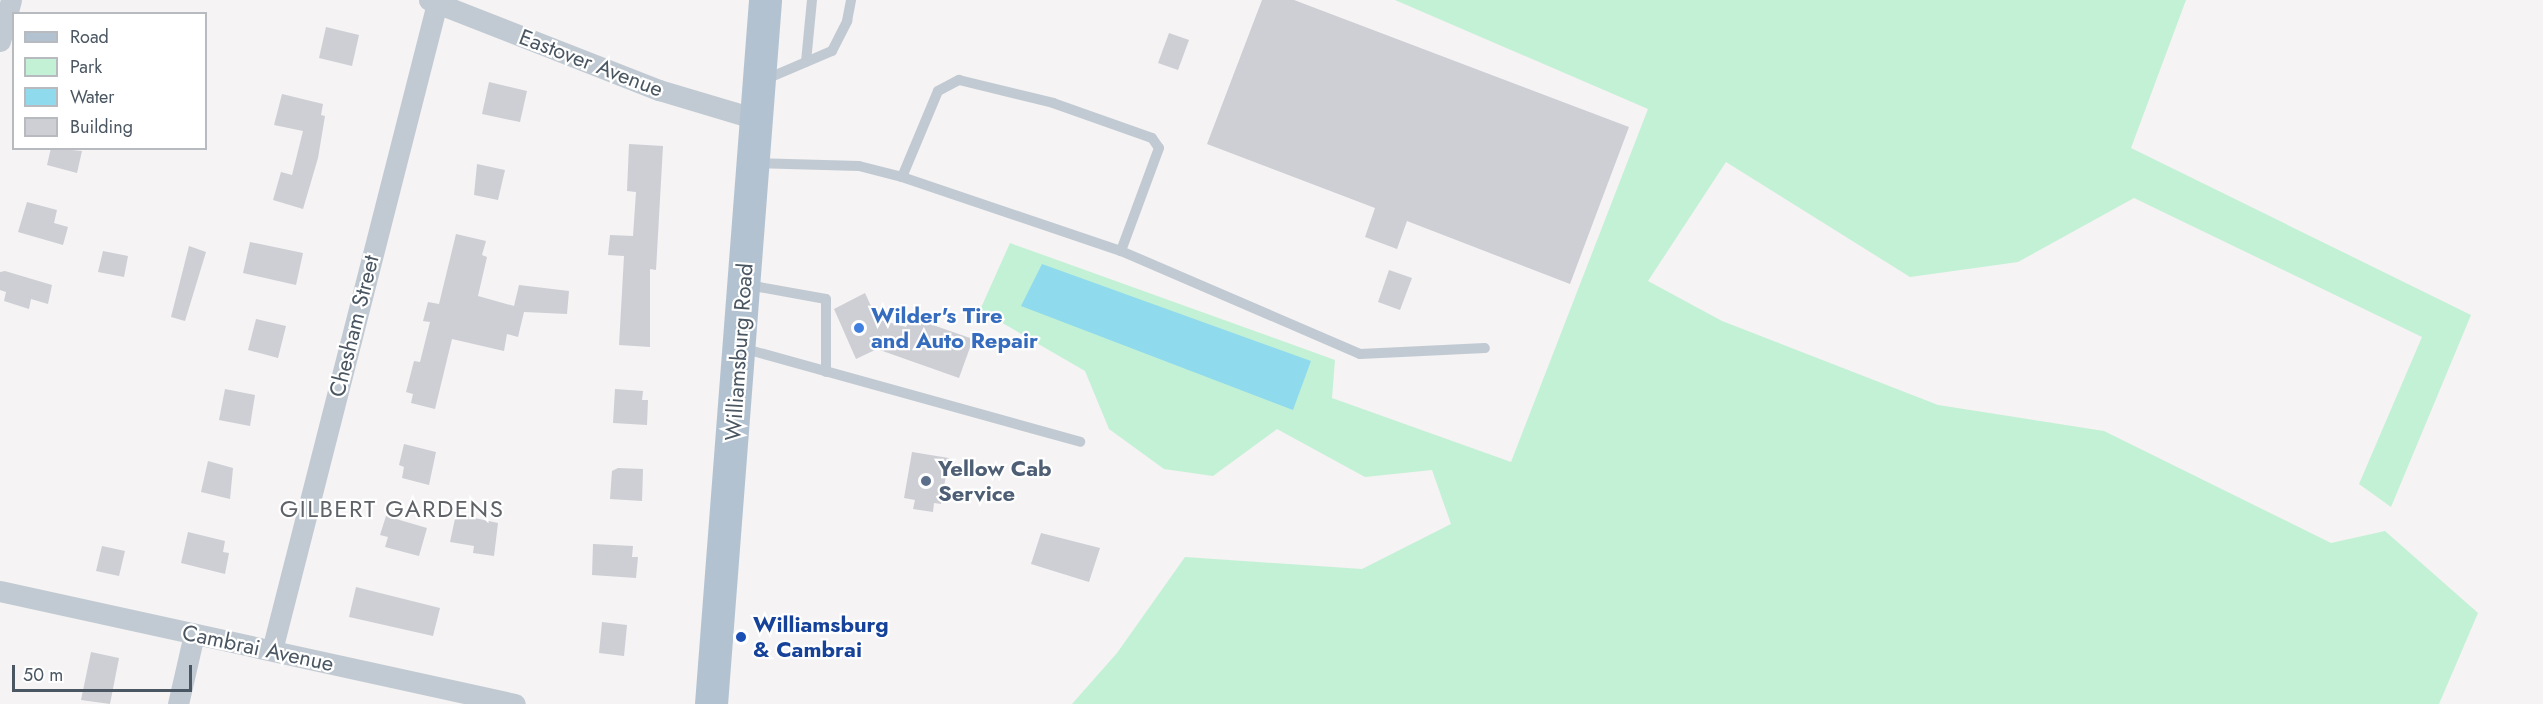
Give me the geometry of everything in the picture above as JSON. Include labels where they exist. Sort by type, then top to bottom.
[{"type":"main road","name":"Williamsburg Road","points":[[711,704],[765,0]]},
{"type":"street","points":[[0,41],[11,0]]},
{"type":"street","name":"Eastover Avenue","points":[[433,2],[659,90],[756,119]]},
{"type":"street","name":"Chesham Street","points":[[272,650],[433,2]]},
{"type":"street","name":"Cambrai Avenue","points":[[0,591],[515,704]]},
{"type":"street","points":[[178,704],[194,634]]},
{"type":"lane","points":[[806,62],[812,0]]},
{"type":"lane","points":[[758,82],[832,51],[847,21],[851,0]]},
{"type":"lane","points":[[902,177],[938,91],[959,80],[1053,103],[1152,138],[1159,148],[1121,251]]},
{"type":"lane","points":[[752,163],[859,166],[902,177],[1121,251],[1360,354],[1485,348]]},
{"type":"lane","points":[[744,284],[826,298],[826,372]]},
{"type":"lane","points":[[739,347],[1080,442]]},
{"type":"green space","points":[[1395,0],[2186,0],[2131,148],[2471,315],[2391,507],[2359,484],[2422,337],[2134,198],[2018,262],[1910,277],[1726,162],[1648,281],[1722,321],[1938,405],[2104,431],[2331,543],[2385,531],[2478,613],[2439,704],[1072,704],[1117,653],[1185,557],[1362,569],[1451,524],[1432,470],[1365,477],[1277,429],[1213,476],[1164,469],[1109,429],[1085,371],[980,310],[1010,243],[1335,360],[1332,398],[1511,462],[1648,109]]},
{"type":"water","points":[[1042,264],[1311,361],[1293,410],[1021,306]]},
{"type":"building","points":[[1262,0],[1294,0],[1629,127],[1570,284],[1407,221],[1397,249],[1365,237],[1375,208],[1207,144]]},
{"type":"building","points":[[326,27],[359,35],[352,66],[319,58]]},
{"type":"building","points":[[1169,33],[1189,40],[1178,70],[1158,63]]},
{"type":"building","points":[[489,82],[527,91],[520,122],[482,114]]},
{"type":"building","points":[[282,94],[323,104],[321,115],[325,116],[318,158],[303,209],[273,200],[281,172],[292,175],[303,131],[274,125]]},
{"type":"building","points":[[629,144],[663,146],[656,270],[650,269],[650,347],[619,345],[624,256],[608,255],[610,235],[633,236],[636,192],[627,191]]},
{"type":"building","points":[[51,150],[82,151],[77,173],[47,165]]},
{"type":"building","points":[[477,164],[505,170],[498,200],[474,195]]},
{"type":"building","points":[[27,202],[57,210],[54,223],[68,227],[63,245],[18,232]]},
{"type":"building","points":[[456,234],[486,241],[482,255],[487,257],[478,296],[514,306],[519,285],[569,291],[567,314],[524,312],[518,337],[507,334],[504,351],[452,339],[435,409],[411,403],[413,394],[406,392],[414,361],[420,362],[430,322],[423,321],[428,302],[439,304]]},
{"type":"building","points":[[250,242],[303,253],[296,285],[243,273]]},
{"type":"building","points":[[189,246],[206,252],[185,321],[171,317]]},
{"type":"building","points":[[103,251],[128,256],[124,277],[98,272]]},
{"type":"building","points":[[1389,270],[1412,278],[1400,310],[1378,302]]},
{"type":"building","points":[[5,271],[52,285],[48,304],[31,299],[29,309],[4,301],[6,292],[0,290],[0,272]]},
{"type":"building","points":[[865,293],[877,319],[906,327],[910,317],[973,339],[959,378],[877,349],[856,359],[834,309]]},
{"type":"building","points":[[256,319],[286,326],[278,358],[248,350]]},
{"type":"building","points":[[225,389],[255,395],[250,426],[219,420]]},
{"type":"building","points":[[615,389],[643,391],[642,400],[648,400],[647,425],[613,423]]},
{"type":"building","points":[[404,444],[436,452],[429,485],[402,478],[404,467],[399,465]]},
{"type":"building","name":"Yellow Cab Service","points":[[912,452],[949,458],[941,504],[934,503],[933,512],[913,509],[915,500],[904,498]]},
{"type":"building","points":[[208,461],[233,468],[230,499],[201,492]]},
{"type":"building","points":[[618,468],[643,469],[642,501],[610,499],[612,471]]},
{"type":"building","points":[[456,514],[498,523],[494,556],[473,553],[474,546],[450,542]]},
{"type":"building","points":[[386,516],[427,528],[419,556],[385,547],[388,537],[380,535]]},
{"type":"building","points":[[188,532],[225,541],[223,552],[229,553],[225,574],[181,563]]},
{"type":"building","points":[[1041,533],[1100,548],[1089,582],[1031,564]]},
{"type":"building","points":[[593,544],[633,546],[632,557],[638,557],[636,578],[592,575]]},
{"type":"building","points":[[102,546],[125,551],[119,576],[96,571]]},
{"type":"building","points":[[356,587],[440,608],[433,636],[349,617]]},
{"type":"building","points":[[602,622],[627,625],[624,656],[599,653]]},
{"type":"building","points":[[91,652],[119,658],[110,704],[81,700]]},
{"type":"place","name":"Wilder's Tire and Auto Repair","points":[[859,328]]},
{"type":"place","name":"Yellow Cab Service","points":[[926,481]]},
{"type":"place","name":"Williamsburg & Cambrai","points":[[741,637]]},
{"type":"district","name":"GILBERT GARDENS","points":[[392,509]]}]
